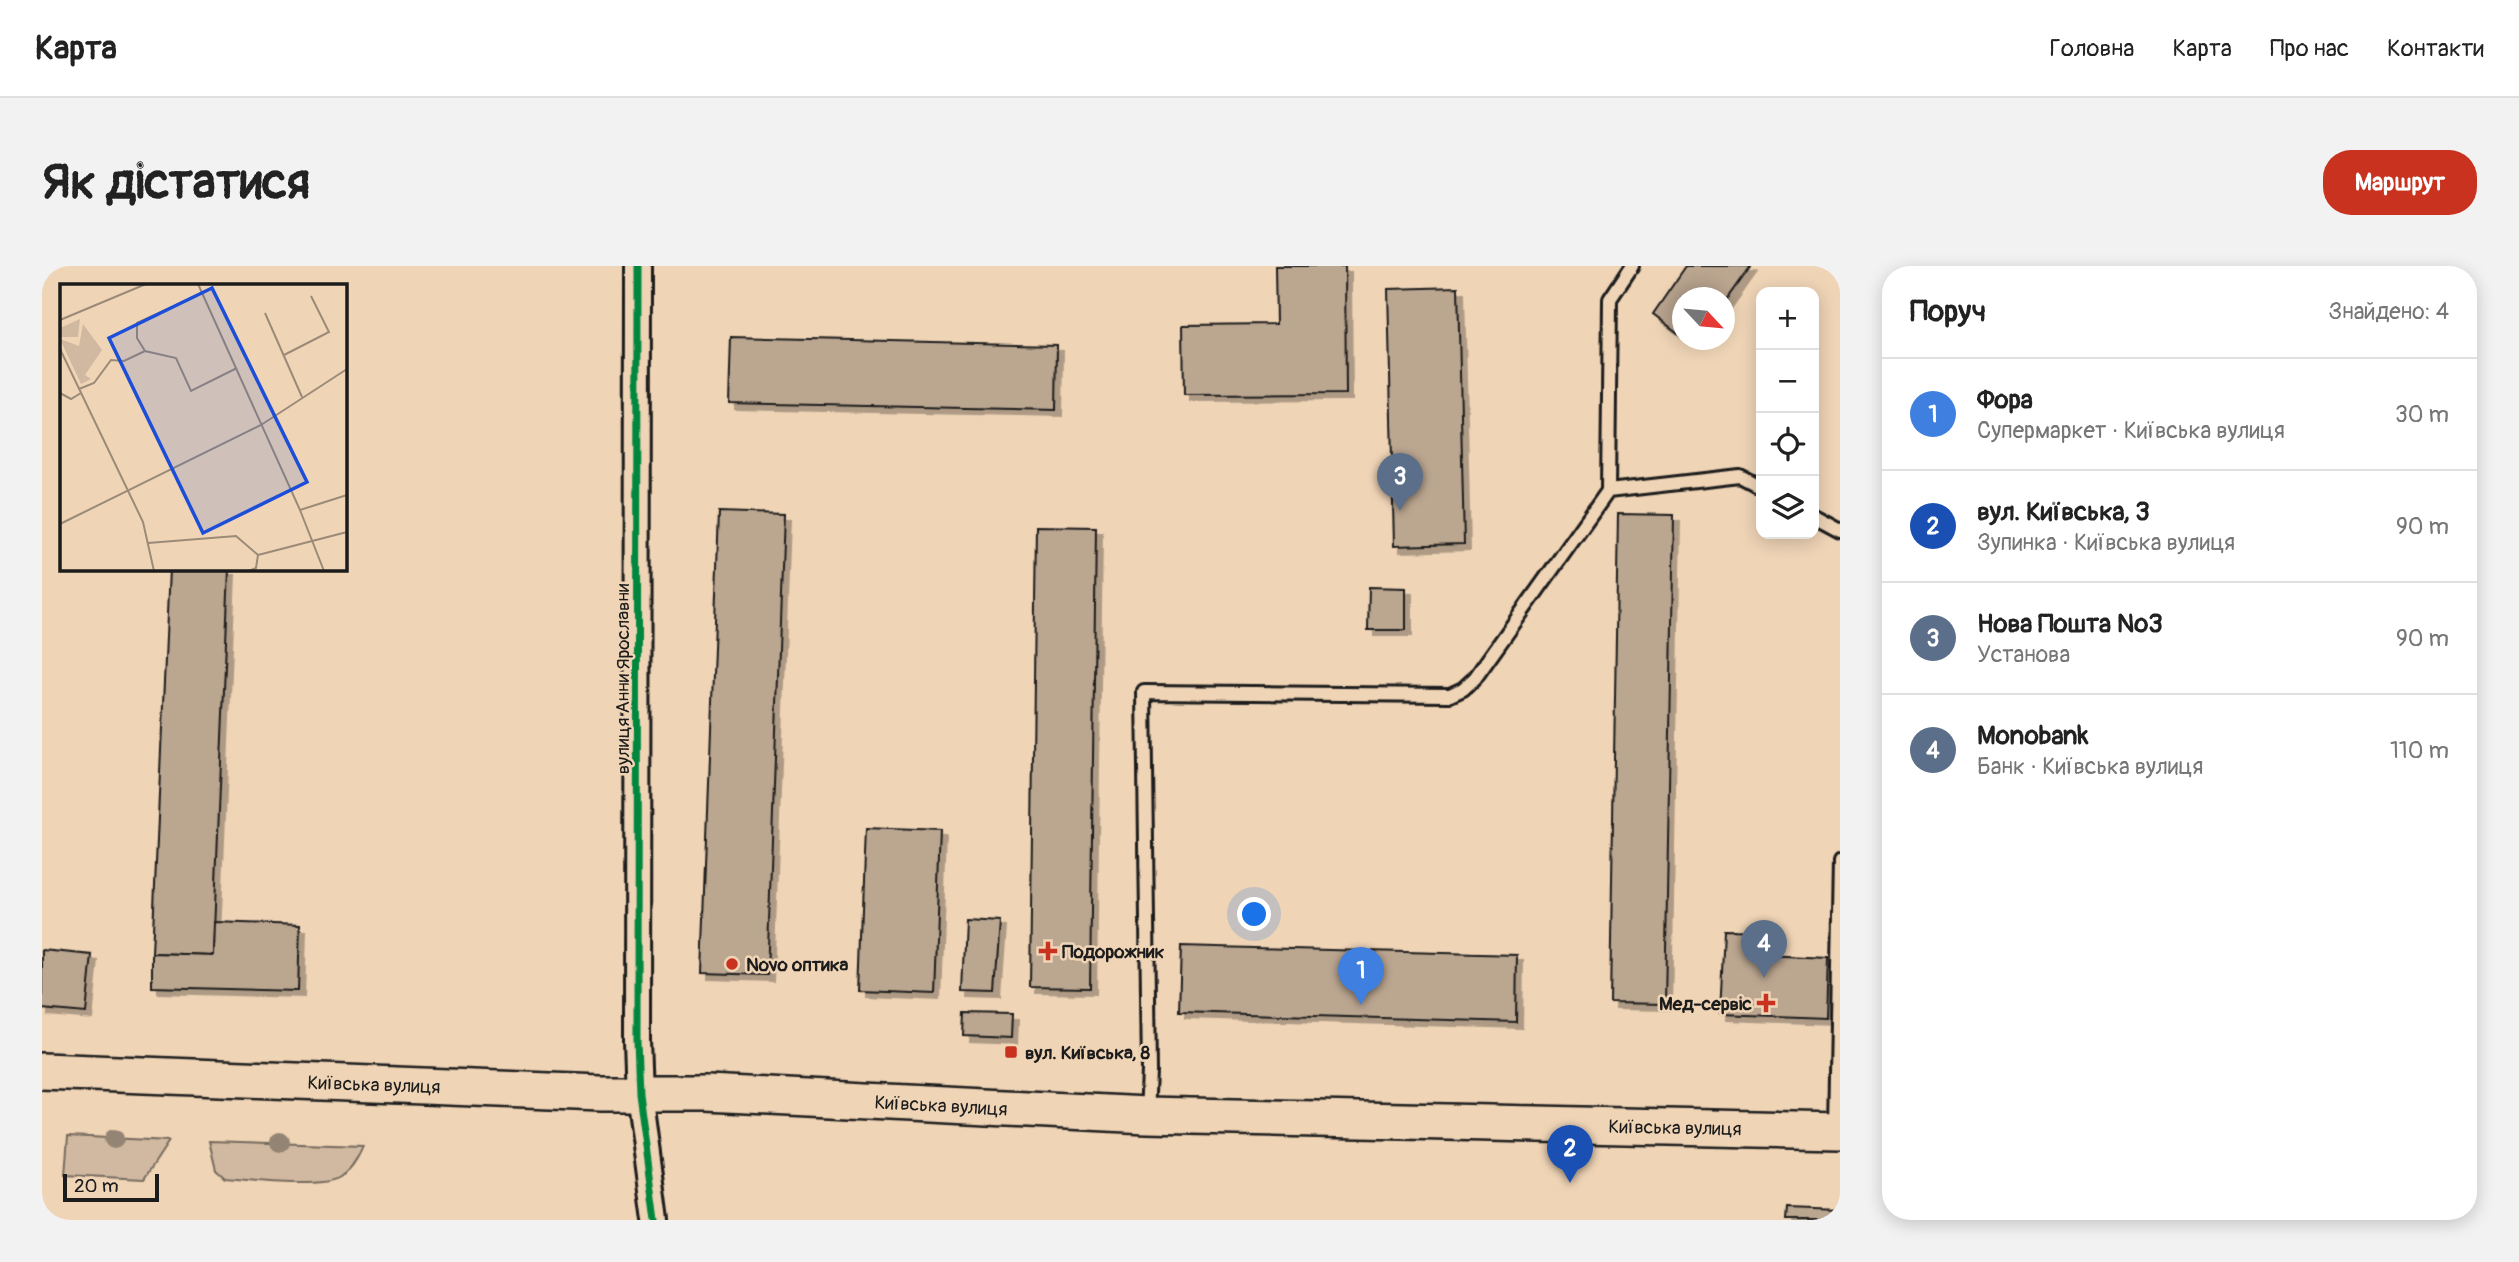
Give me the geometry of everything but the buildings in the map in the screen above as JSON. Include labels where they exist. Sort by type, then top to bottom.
[{"type":"main road","name":"Київська вулиця","points":[[42,1071],[600,1093],[707,1093],[1147,1115],[1837,1131]]},
{"type":"street","name":"вулиця Анни Ярославни","points":[[639,266],[637,1041],[639,1093],[656,1220]]},
{"type":"lane","points":[[1147,1115],[1149,1071],[1144,691],[1450,695],[1463,689],[1475,678],[1608,491],[1610,299],[1632,266]]},
{"type":"lane","points":[[1608,491],[1740,476],[1756,484]]},
{"type":"lane","points":[[1819,519],[1840,530]]},
{"type":"lane","points":[[1837,1131],[1840,862]]},
{"type":"shaded area","points":[[68,1136],[169,1141],[144,1179],[65,1175]]},
{"type":"shaded area","points":[[209,1141],[363,1146],[354,1163],[340,1177],[331,1181],[285,1183],[225,1178],[216,1170]]},
{"type":"cycle path","points":[[638,266],[637,1041],[639,1093],[656,1220]]},
{"type":"place","name":"Нова Пошта №3","points":[[1400,511]]},
{"type":"place","name":"Подорожник","points":[[1048,951]]},
{"type":"place","name":"Novo оптика","points":[[732,964]]},
{"type":"place","name":"Monobank","points":[[1764,978]]},
{"type":"place","name":"Мед-сервіс","points":[[1766,1003]]},
{"type":"place","name":"Фора","points":[[1361,1005]]},
{"type":"place","name":"вул. Київська, 8","points":[[1011,1052]]},
{"type":"place","name":"вул. Київська, 3","points":[[1570,1183]]}]
